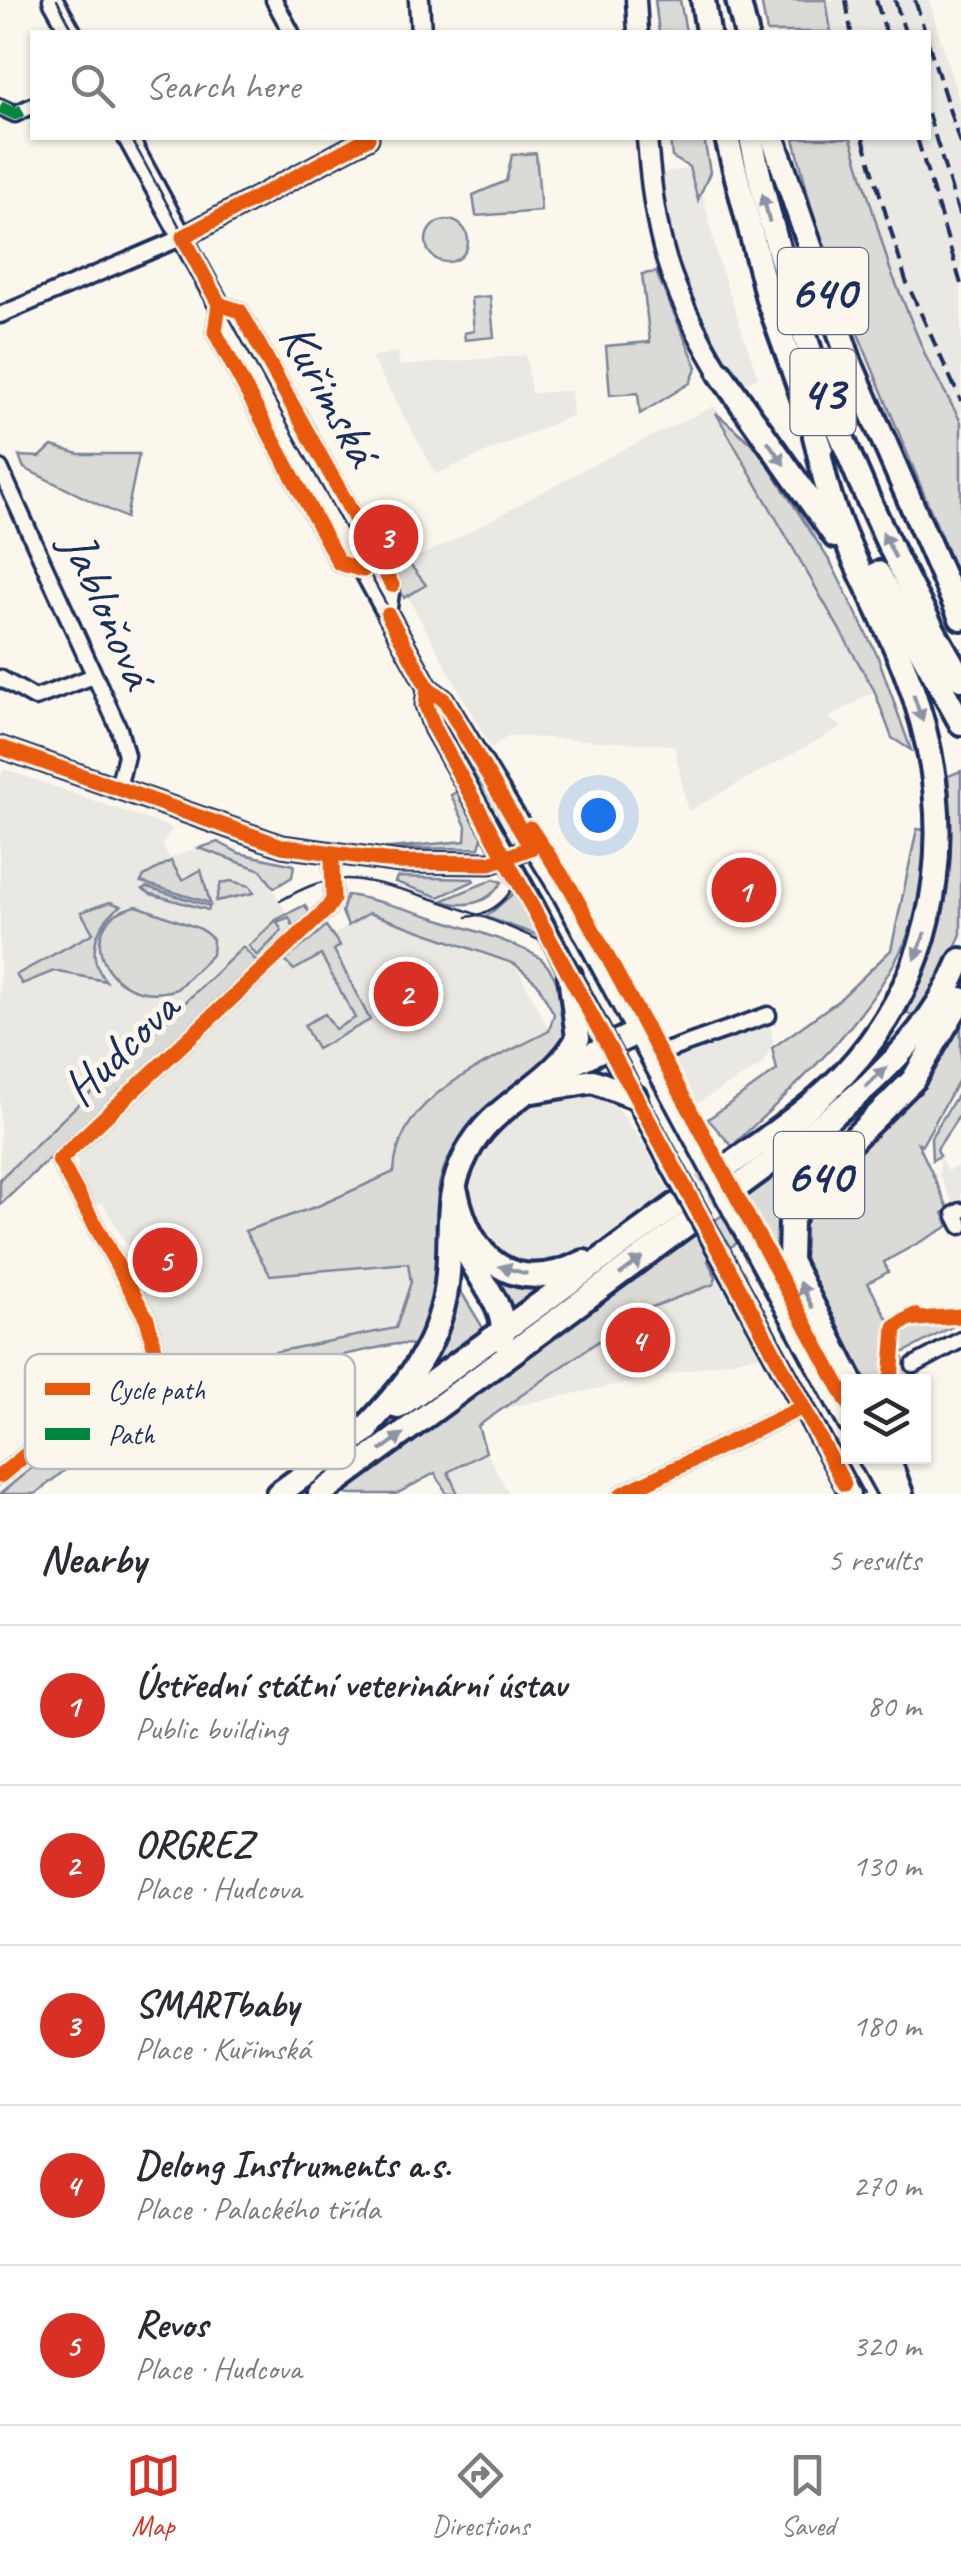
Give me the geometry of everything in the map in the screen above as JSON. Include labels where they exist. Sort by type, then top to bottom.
[{"type":"highway","points":[[703,0],[708,30]]},
{"type":"highway","points":[[726,0],[731,30]]},
{"type":"highway","points":[[738,0],[746,30]]},
{"type":"highway","name":"43","points":[[728,140],[764,284],[815,436],[901,619],[958,717]]},
{"type":"highway","name":"43","points":[[750,140],[782,269],[818,380],[869,504],[961,679]]},
{"type":"highway","name":"640","points":[[774,140],[850,363],[961,618]]},
{"type":"highway","points":[[720,373],[868,586],[911,660],[958,717]]},
{"type":"highway","name":"640","points":[[815,436],[831,502],[904,669],[928,742],[940,816],[935,894],[904,987],[860,1056],[731,1178],[882,1073],[934,1009],[961,960]]},
{"type":"highway","points":[[544,1085],[578,1038],[570,974]]},
{"type":"highway","name":"640","points":[[847,1374],[790,1261],[792,1220],[824,1168],[914,1080],[961,1000]]},
{"type":"highway","points":[[358,1436],[414,1374],[430,1349],[446,1298],[447,1211],[457,1195],[466,1154],[484,1128],[544,1085],[592,1052],[607,1049],[636,1033]]},
{"type":"highway","points":[[544,1085],[594,1080],[635,1098]]},
{"type":"highway","points":[[355,1469],[547,1330],[682,1214],[566,1270],[519,1273],[496,1266],[478,1249],[457,1195]]},
{"type":"highway","points":[[457,1195],[466,1254],[502,1316],[504,1331],[497,1352],[465,1390]]},
{"type":"highway","points":[[355,1438],[636,1235]]},
{"type":"highway","points":[[449,1249],[482,1310],[504,1331],[522,1338],[547,1330]]},
{"type":"highway","points":[[890,1464],[902,1494]]},
{"type":"highway","points":[[278,1494],[312,1469]]},
{"type":"highway","points":[[320,1494],[355,1469]]},
{"type":"street","points":[[54,0],[70,30]]},
{"type":"street","points":[[274,0],[290,30]]},
{"type":"street","points":[[419,0],[420,30]]},
{"type":"street","points":[[636,0],[638,30]]},
{"type":"street","points":[[0,107],[14,114],[30,107]]},
{"type":"street","name":"Kuřimská","points":[[129,140],[388,615]]},
{"type":"street","points":[[647,140],[662,252],[688,318],[720,373]]},
{"type":"street","points":[[0,315],[182,237],[357,141]]},
{"type":"street","name":"Kuřimská","points":[[218,304],[240,311],[392,585],[388,615]]},
{"type":"street","name":"Jabloňová","points":[[0,468],[119,729],[126,754],[118,788]]},
{"type":"street","points":[[388,615],[428,688],[444,700],[562,895],[841,1411]]},
{"type":"street","points":[[0,678],[35,698],[94,676]]},
{"type":"street","points":[[428,688],[430,720],[850,1494]]},
{"type":"street","points":[[0,747],[282,846],[332,856],[490,863],[532,848]]},
{"type":"street","name":"Hudcova","points":[[156,1354],[147,1319],[59,1160],[327,908],[333,900],[332,856]]},
{"type":"street","points":[[649,1058],[768,1015]]},
{"type":"street","points":[[914,1365],[961,1340]]},
{"type":"street","points":[[622,1494],[804,1407]]},
{"type":"street","name":"Hudcova","points":[[0,1476],[25,1456]]},
{"type":"street","points":[[871,1464],[888,1494]]},
{"type":"shaded area","points":[[655,0],[680,0],[686,30],[659,30]]},
{"type":"shaded area","points":[[761,0],[826,0],[831,30],[767,30]]},
{"type":"shaded area","points":[[826,0],[929,0],[961,108],[961,422],[926,357],[890,269],[852,140],[931,140],[931,30],[831,30]]},
{"type":"shaded area","points":[[670,140],[704,140],[710,172],[698,200],[689,167],[672,157]]},
{"type":"shaded area","points":[[794,140],[852,140],[890,269],[926,357],[961,422],[961,584],[838,285],[812,211]]},
{"type":"shaded area","points":[[536,153],[541,211],[476,216],[473,195],[506,181],[512,155]]},
{"type":"shaded area","points":[[696,167],[719,263],[758,377],[741,385],[708,334],[681,278],[666,207],[662,173]]},
{"type":"shaded area","points":[[447,220],[462,226],[468,241],[462,256],[447,262],[432,256],[426,241],[432,226]]},
{"type":"shaded area","points":[[656,272],[697,367],[690,383],[640,414],[638,393],[610,395],[606,346],[650,342],[642,274]]},
{"type":"shaded area","points":[[490,296],[494,337],[465,340],[464,333],[474,331],[471,298]]},
{"type":"shaded area","points":[[398,352],[400,366],[526,355],[531,393],[571,391],[573,415],[436,474],[371,357]]},
{"type":"shaded area","points":[[714,406],[769,488],[814,568],[873,692],[829,718],[842,727],[688,811],[674,745],[508,736],[491,748],[409,599],[401,596],[383,553],[413,558],[445,545],[594,464]]},
{"type":"shaded area","points":[[716,413],[757,448],[831,563],[878,657],[911,750],[892,738],[874,690]]},
{"type":"shaded area","points":[[52,446],[79,454],[139,454],[126,518],[24,468],[19,456],[40,457]]},
{"type":"shaded area","points":[[386,558],[405,558],[426,585],[404,598]]},
{"type":"shaded area","points":[[4,769],[172,828],[162,845],[170,858],[197,848],[261,870],[295,927],[0,1189],[0,779]]},
{"type":"shaded area","points":[[961,771],[961,934],[943,977],[915,1018],[907,1013],[930,952],[949,868],[948,776]]},
{"type":"shaded area","points":[[460,790],[460,800],[483,835],[479,848],[379,849],[465,841],[466,826],[451,795]]},
{"type":"shaded area","points":[[917,829],[925,830],[917,902],[905,942],[889,972],[828,1052],[732,1146],[708,1119],[777,1070],[772,1048],[839,1000],[891,950]]},
{"type":"shaded area","points":[[218,842],[239,853],[294,865],[292,877],[274,888],[261,870],[199,848]]},
{"type":"shaded area","points":[[171,861],[182,880],[201,870],[210,903],[141,882],[144,876]]},
{"type":"shaded area","points":[[397,877],[474,881],[439,897],[395,882]]},
{"type":"shaded area","points":[[494,879],[502,882],[483,900],[468,904],[441,901]]},
{"type":"shaded area","points":[[231,881],[250,886],[254,893],[216,901],[221,883]]},
{"type":"shaded area","points":[[143,889],[210,906],[208,910],[151,894]]},
{"type":"shaded area","points":[[517,890],[537,935],[486,917]]},
{"type":"shaded area","points":[[347,895],[448,922],[528,951],[548,967],[558,986],[564,1039],[570,1041],[491,1104],[458,1141],[446,1163],[437,1197],[439,1278],[421,1345],[396,1344],[348,1354],[269,1354],[396,1328],[411,1282],[408,1263],[270,1275],[245,1231],[318,1206],[394,1172],[399,1144],[411,1121],[429,1101],[474,1069],[549,1031],[554,1014],[537,983],[515,964],[369,913],[348,926],[342,912]]},
{"type":"shaded area","points":[[110,902],[121,906],[99,931],[95,951],[106,981],[54,971],[22,984],[16,975],[93,933],[81,912]]},
{"type":"shaded area","points":[[305,905],[312,918],[223,994],[0,1205],[0,1179],[243,947],[258,963],[294,928],[289,917],[277,922],[282,931],[257,956],[249,946],[276,920]]},
{"type":"shaded area","points":[[137,906],[201,929],[213,939],[212,955],[177,989],[151,993],[130,988],[114,976],[104,961],[100,944],[104,928],[116,914]]},
{"type":"shaded area","points":[[368,913],[515,964],[549,1030],[429,1096],[394,1172],[411,1282],[395,1329],[269,1354],[170,1354],[140,1292],[150,1285],[102,1202],[94,1206],[78,1177],[77,1153],[256,985]]},
{"type":"shaded area","points":[[326,926],[340,946],[334,950],[370,1020],[317,1049],[304,1025],[325,1014],[335,1029],[355,1018],[321,955],[294,970],[285,961]]},
{"type":"shaded area","points":[[961,1015],[961,1076],[922,1145],[918,1143],[949,1210],[943,1213],[949,1226],[884,1262],[888,1272],[868,1283],[889,1322],[961,1307],[961,1322],[901,1354],[910,1374],[856,1374],[800,1263],[801,1220]]},
{"type":"shaded area","points":[[769,1020],[773,1041],[764,1064],[692,1106],[665,1057]]},
{"type":"shaded area","points":[[961,1089],[961,1113],[937,1149],[940,1156],[932,1160],[931,1137]]},
{"type":"shaded area","points":[[591,1096],[618,1109],[643,1143],[669,1192],[569,1262],[525,1269],[486,1249],[465,1192],[468,1179],[497,1132],[518,1114],[542,1100]]},
{"type":"shaded area","points":[[834,1134],[841,1138],[788,1211],[802,1307],[758,1230],[708,1261],[716,1277],[714,1284],[641,1311],[478,1426],[486,1452],[448,1472],[458,1494],[447,1494],[435,1473],[396,1494],[338,1494]]},
{"type":"shaded area","points":[[940,1156],[947,1171],[961,1164],[961,1204],[955,1207],[939,1175]]},
{"type":"shaded area","points":[[476,1257],[545,1283],[515,1306],[505,1306]]},
{"type":"shaded area","points":[[716,1277],[760,1355],[505,1408],[641,1311],[714,1284]]},
{"type":"shaded area","points":[[457,1285],[483,1328],[429,1368],[429,1367]]},
{"type":"shaded area","points":[[486,1452],[509,1494],[458,1494],[447,1472]]},
{"type":"shaded area","points":[[30,1469],[66,1469],[35,1494],[0,1494]]},
{"type":"tunnel","points":[[676,1205],[725,1168]]},
{"type":"tunnel","points":[[687,1224],[736,1188]]},
{"type":"tram line","points":[[57,0],[73,30]]},
{"type":"tram line","points":[[132,140],[522,852]]},
{"type":"tram line","points":[[516,855],[864,1494]]},
{"type":"tram line","points":[[467,917],[489,910],[506,897],[516,879],[519,856]]},
{"type":"tram line","points":[[280,901],[328,881],[366,881],[427,897],[498,923],[574,960]]},
{"type":"railway","points":[[846,0],[851,30]]},
{"type":"railway","points":[[876,0],[885,30]]},
{"type":"railway","points":[[895,0],[904,30]]},
{"type":"railway","points":[[915,0],[924,30]]},
{"type":"railway","points":[[931,52],[961,147]]},
{"type":"railway","points":[[931,123],[961,221]]},
{"type":"railway","points":[[864,140],[906,281],[961,401]]},
{"type":"railway","points":[[918,140],[961,284]]},
{"type":"marked path","points":[[0,107],[15,114],[30,107]]},
{"type":"cycle path","points":[[363,570],[339,563],[215,332],[219,304],[183,237],[364,140]]},
{"type":"cycle path","points":[[219,304],[240,311],[392,585]]},
{"type":"cycle path","points":[[0,747],[282,846],[400,862],[490,863],[531,848],[444,700],[428,688],[388,615]]},
{"type":"cycle path","points":[[428,688],[426,705],[434,728],[844,1484]]},
{"type":"cycle path","points":[[530,828],[571,889],[841,1390]]},
{"type":"cycle path","points":[[156,1354],[147,1319],[59,1160],[327,909],[333,900],[332,855]]},
{"type":"cycle path","points":[[892,1374],[895,1327],[915,1315],[917,1319],[961,1316]]},
{"type":"cycle path","points":[[622,1494],[803,1407]]},
{"type":"cycle path","points":[[0,1476],[25,1455]]},
{"type":"place","name":"SMARTbaby","points":[[386,537]]},
{"type":"place","name":"Ústřední státní veterinární ústav","points":[[744,890]]},
{"type":"place","name":"ORGREZ","points":[[406,994]]},
{"type":"place","name":"Revos","points":[[165,1260]]},
{"type":"place","name":"Delong Instruments a.s.","points":[[638,1340]]}]
